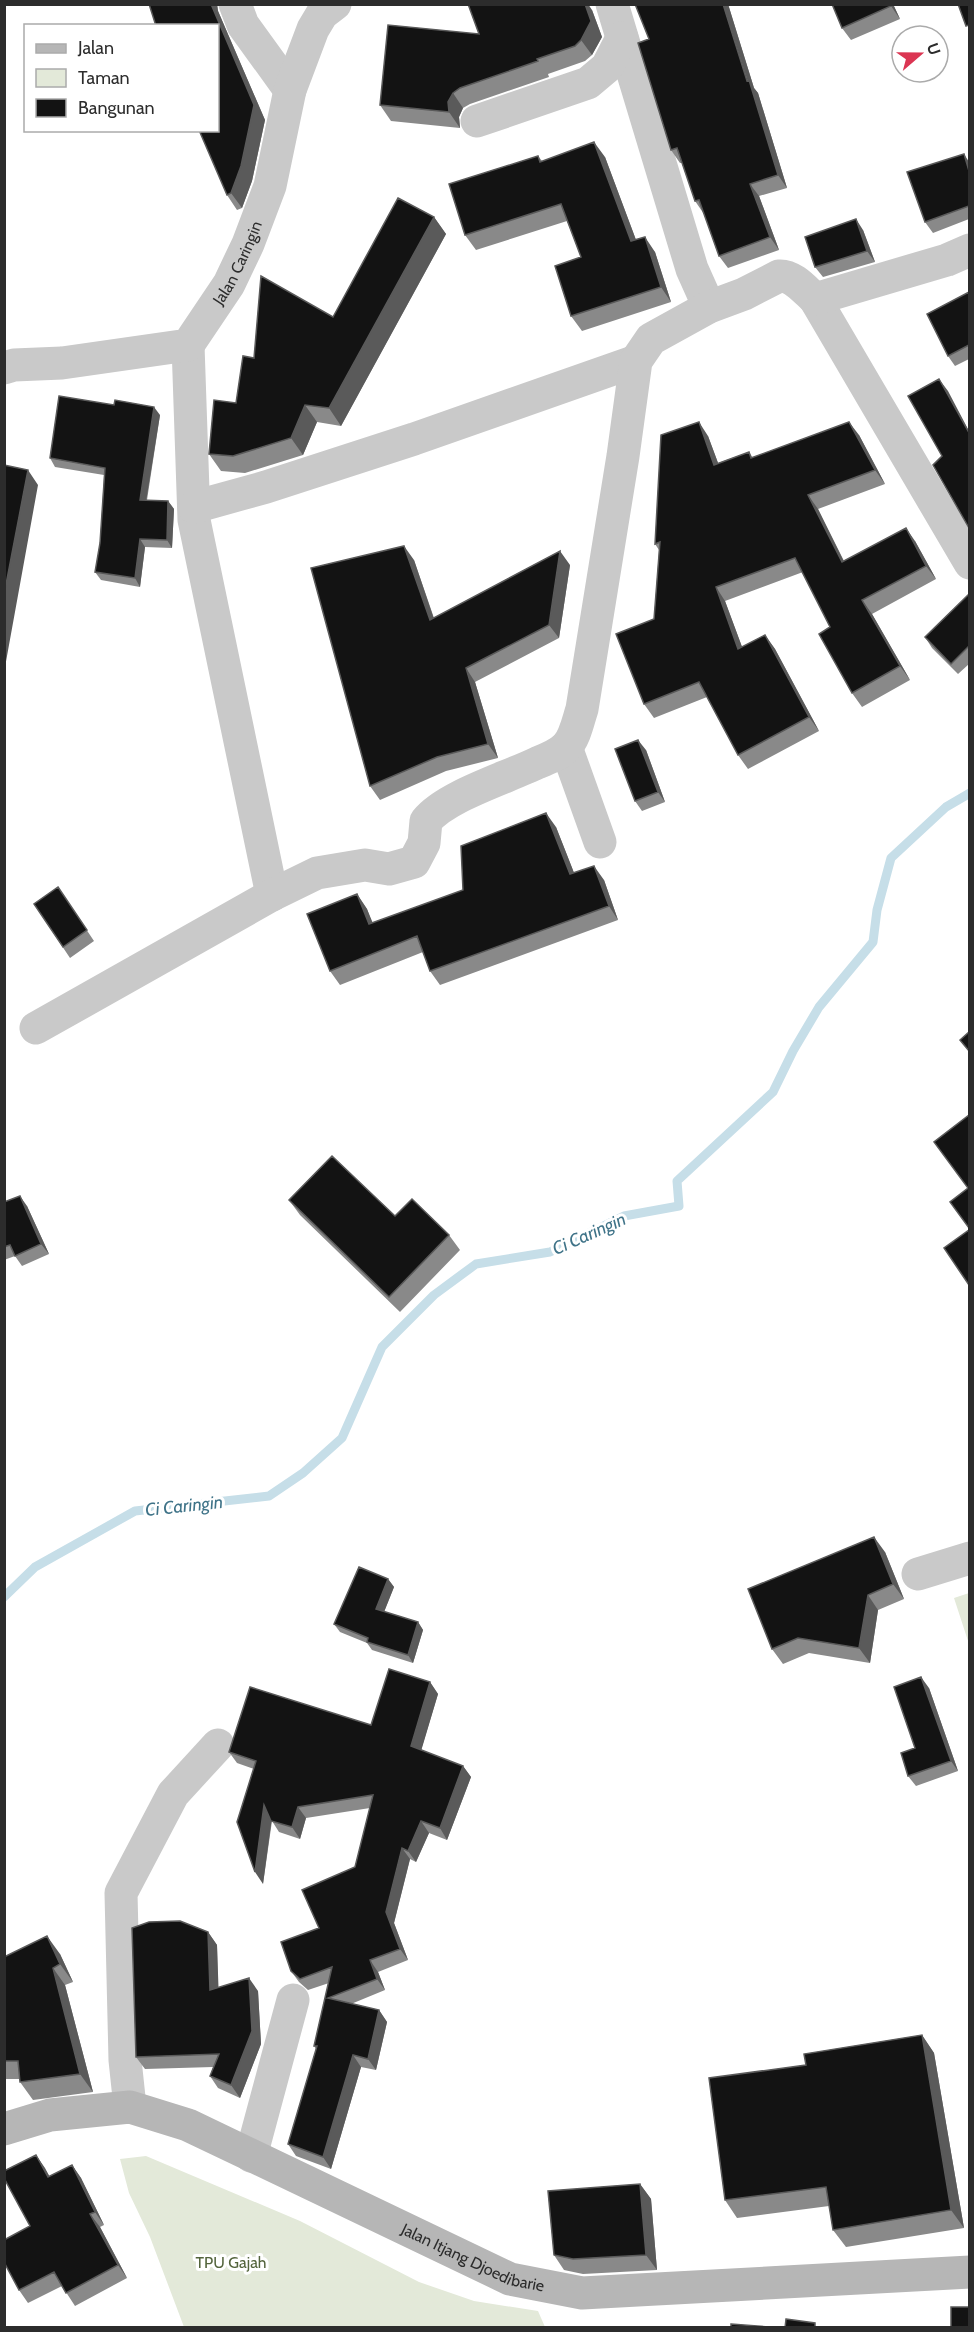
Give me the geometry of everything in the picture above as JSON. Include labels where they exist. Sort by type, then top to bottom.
[{"type":"main road","name":"Jalan Itjang Djoedibarie","points":[[4,2129],[50,2115],[130,2108],[188,2125],[510,2280],[582,2294],[969,2272]]},
{"type":"street","points":[[235,4],[243,25],[290,90]]},
{"type":"street","name":"Jalan Caringin","points":[[188,345],[229,284],[248,244],[270,186],[290,90],[313,29],[322,14],[335,4]]},
{"type":"street","points":[[612,4],[692,269],[709,307]]},
{"type":"street","points":[[477,121],[588,83],[607,67],[622,38]]},
{"type":"street","points":[[815,299],[946,260],[969,250]]},
{"type":"street","points":[[36,1028],[272,895],[317,873],[365,865],[389,869],[414,862],[424,843],[426,821],[442,805],[511,775],[566,747],[572,739],[582,709],[636,361],[651,339],[709,307],[744,294],[783,275],[796,282],[815,299],[969,563]]},
{"type":"street","points":[[4,368],[14,365],[62,363],[188,345],[194,520],[272,895]]},
{"type":"street","points":[[194,507],[266,487],[425,436],[636,361]]},
{"type":"street","points":[[566,747],[600,842]]},
{"type":"street","points":[[918,1574],[969,1558]]},
{"type":"street","points":[[130,2108],[125,2060],[121,1893],[173,1794],[218,1745]]},
{"type":"street","points":[[251,2156],[293,2000]]},
{"type":"green space","points":[[970,1593],[969,1644],[954,1598]]},
{"type":"green space","name":"TPU Gajah","points":[[146,2156],[300,2221],[419,2282],[474,2301],[538,2311],[545,2327],[184,2327],[150,2237],[129,2193],[120,2159]]},
{"type":"building","points":[[149,4],[211,4],[254,105],[241,166],[231,193],[227,195],[200,132],[219,132],[219,24],[155,24]]},
{"type":"building","points":[[468,4],[585,4],[591,21],[581,40],[575,46],[460,88],[453,93],[448,102],[449,112],[380,105],[388,25],[479,34]]},
{"type":"building","points":[[635,4],[723,4],[778,175],[750,184],[770,237],[719,256],[699,200],[695,201],[677,148],[671,150],[638,43],[649,39]]},
{"type":"building","points":[[832,4],[890,4],[891,6],[842,28]]},
{"type":"building","points":[[958,4],[969,4],[969,25],[966,26]]},
{"type":"building","points":[[594,142],[631,241],[645,237],[661,287],[571,316],[555,266],[581,257],[561,204],[465,235],[449,184],[538,156],[540,162]]},
{"type":"building","points":[[964,154],[969,171],[969,206],[925,222],[907,172]]},
{"type":"building","points":[[398,198],[434,217],[329,408],[305,405],[291,438],[233,456],[209,454],[214,400],[236,403],[243,356],[254,358],[261,276],[333,317]]},
{"type":"building","points":[[856,219],[867,251],[815,267],[805,237]]},
{"type":"building","points":[[969,292],[969,345],[948,356],[927,314]]},
{"type":"building","points":[[939,379],[968,431],[969,429],[969,528],[933,465],[942,456],[908,396]]},
{"type":"building","points":[[59,396],[114,405],[115,400],[154,407],[140,500],[168,501],[167,540],[140,539],[135,578],[95,572],[100,543],[105,468],[50,458]]},
{"type":"building","points":[[699,422],[714,465],[749,452],[751,458],[849,422],[875,470],[808,495],[842,562],[906,528],[926,566],[862,600],[900,666],[852,693],[819,634],[830,627],[795,558],[716,587],[738,649],[765,635],[809,717],[738,755],[699,682],[644,704],[616,634],[654,619],[660,542],[655,544],[661,435]]},
{"type":"building","points":[[4,465],[28,470],[4,595]]},
{"type":"building","points":[[404,546],[430,620],[560,551],[549,625],[466,668],[488,744],[437,757],[370,786],[311,568]]},
{"type":"building","points":[[969,594],[969,646],[951,664],[925,637]]},
{"type":"building","points":[[638,740],[658,792],[635,801],[615,749]]},
{"type":"building","points":[[546,813],[570,874],[594,866],[609,906],[430,971],[417,936],[330,971],[307,914],[357,894],[369,924],[463,890],[461,846]]},
{"type":"building","points":[[58,887],[87,930],[63,947],[34,904]]},
{"type":"building","points":[[969,1032],[969,1051],[960,1040]]},
{"type":"building","points":[[969,1115],[969,1228],[950,1202],[968,1188],[934,1142]]},
{"type":"building","points":[[332,1156],[395,1216],[412,1199],[449,1235],[389,1297],[289,1200]]},
{"type":"building","points":[[20,1196],[41,1244],[15,1256],[10,1245],[4,1247],[4,1202]]},
{"type":"building","points":[[969,1230],[969,1285],[944,1248]]},
{"type":"building","points":[[874,1537],[893,1584],[868,1595],[859,1648],[798,1638],[772,1649],[748,1589]]},
{"type":"building","points":[[359,1567],[388,1579],[376,1609],[418,1622],[408,1655],[367,1642],[368,1638],[334,1624]]},
{"type":"building","points":[[389,1669],[430,1682],[411,1746],[463,1766],[440,1828],[421,1821],[408,1851],[402,1848],[386,1912],[400,1949],[370,1960],[377,1979],[328,1998],[379,2010],[368,2059],[353,2055],[323,2157],[288,2144],[317,2046],[314,2046],[332,1967],[300,1979],[291,1971],[281,1942],[319,1928],[302,1890],[355,1867],[373,1795],[298,1807],[292,1827],[271,1821],[264,1805],[255,1872],[237,1822],[256,1761],[229,1752],[250,1687],[371,1725]]},
{"type":"building","points":[[921,1677],[951,1761],[908,1776],[901,1753],[915,1748],[894,1687]]},
{"type":"building","points":[[180,1921],[208,1932],[210,1990],[249,1978],[252,2031],[231,2085],[210,2076],[219,2054],[136,2057],[132,1928],[149,1922]]},
{"type":"building","points":[[47,1936],[60,1964],[53,1968],[80,2074],[20,2082],[18,2061],[4,2061],[4,1957]]},
{"type":"building","points":[[922,2035],[951,2210],[833,2230],[826,2187],[725,2200],[709,2078],[806,2065],[804,2054]]},
{"type":"building","points":[[36,2155],[48,2177],[72,2165],[95,2212],[90,2214],[118,2265],[66,2293],[54,2272],[19,2290],[4,2262],[4,2240],[30,2226],[4,2178],[4,2171]]},
{"type":"building","points":[[640,2184],[646,2255],[573,2259],[554,2255],[548,2191]]},
{"type":"building","points":[[951,2307],[969,2307],[969,2328],[951,2328]]},
{"type":"building","points":[[786,2319],[815,2323],[815,2328],[785,2328]]},
{"type":"building","points":[[731,2324],[783,2328],[731,2328]]},
{"type":"waterway","name":"Ci Caringin","points":[[4,1597],[35,1567],[135,1511],[269,1496],[303,1473],[342,1438],[382,1347],[434,1295],[476,1264],[550,1252],[624,1216],[679,1206],[677,1181],[773,1092],[793,1051],[819,1007],[873,942],[877,910],[891,858],[946,807],[970,793]]}]
